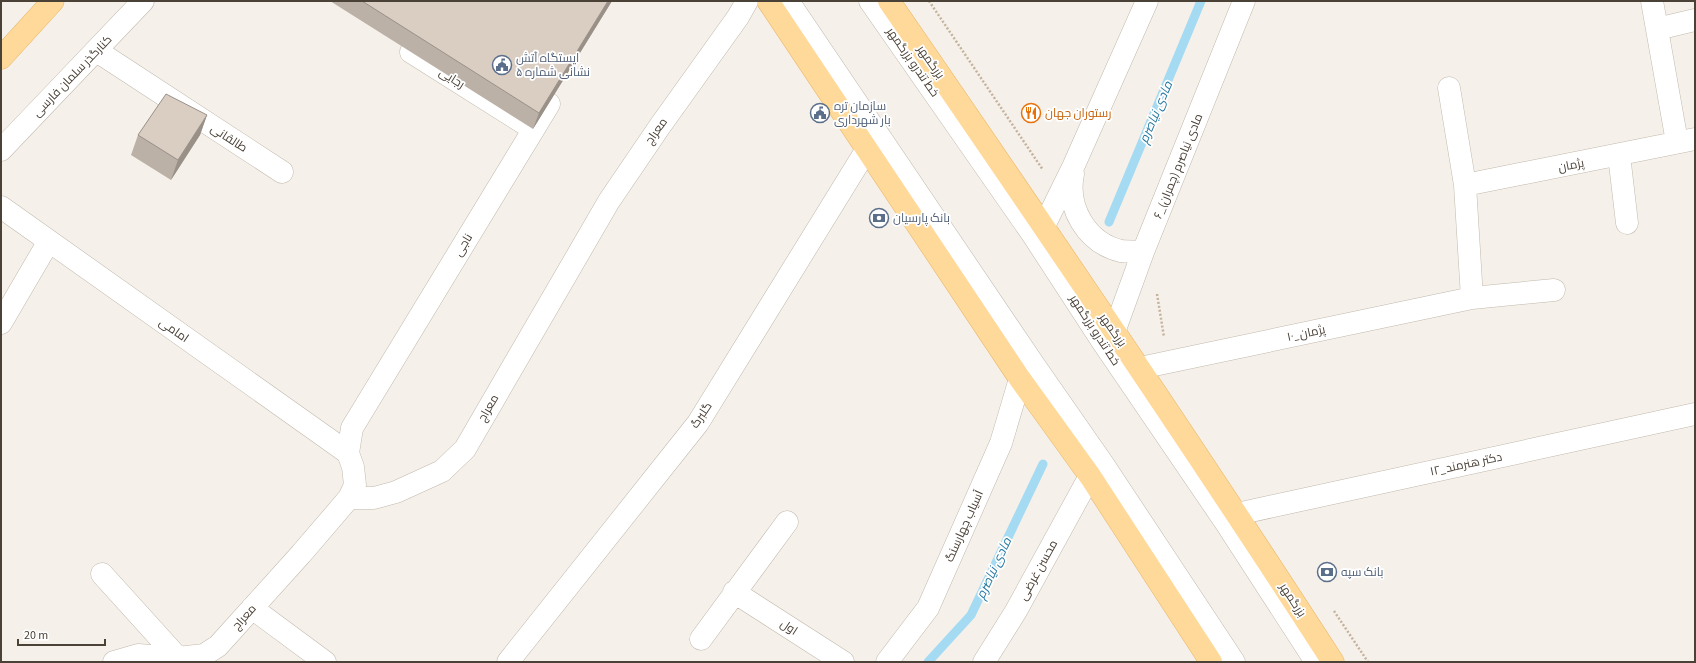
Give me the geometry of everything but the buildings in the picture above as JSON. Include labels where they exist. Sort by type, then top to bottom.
[{"type":"main road","points":[[1,58],[53,1]]},
{"type":"main road","points":[[768,1],[1020,379],[1090,476],[1211,662]]},
{"type":"main road","name":"بزرگمهر","points":[[889,1],[1140,368],[1238,514],[1333,662]]},
{"type":"street","name":"کنارگذر سلمان فارسی","points":[[1,150],[143,1]]},
{"type":"street","name":"معراج","points":[[114,662],[138,655],[178,658],[204,655],[218,646],[349,498],[374,498],[396,492],[442,470],[465,449],[609,201],[660,126],[738,17],[746,1]]},
{"type":"street","points":[[788,1],[1034,365],[1103,464],[1234,662]]},
{"type":"street","name":"خط تندرو بزرگمهر","points":[[870,1],[1033,235],[1102,342],[1226,523],[1316,662]]},
{"type":"street","points":[[1044,226],[1074,165],[1147,1]]},
{"type":"street","name":"۶_مادی نیاصرم (چمران)","points":[[1114,332],[1143,252],[1244,1]]},
{"type":"street","name":"پژمان","points":[[1465,185],[1686,141],[1657,29],[1652,1]]},
{"type":"street","points":[[1657,29],[1695,20]]},
{"type":"street","name":"رجایی","points":[[396,42],[533,129]]},
{"type":"street","name":"طالقانی","points":[[96,52],[282,172]]},
{"type":"street","points":[[1449,88],[1465,185],[1472,298]]},
{"type":"street","name":"ناجی","points":[[349,498],[355,485],[353,468],[348,453],[352,428],[558,89]]},
{"type":"street","name":"گلبرگ","points":[[508,662],[698,423],[867,149]]},
{"type":"street","points":[[1619,155],[1627,223]]},
{"type":"street","points":[[1074,165],[1070,187],[1074,208],[1085,227],[1101,242],[1121,250],[1143,252]]},
{"type":"street","name":"امامی","points":[[1,207],[348,453]]},
{"type":"street","points":[[1,323],[49,242]]},
{"type":"street","name":"۱۰_پژمان","points":[[1140,368],[1472,298],[1554,290]]},
{"type":"street","name":"آسیاب چهارسنگ","points":[[887,662],[928,608],[1001,442],[1020,379]]},
{"type":"street","name":"۱۲_دکتر هنرمند","points":[[1238,514],[1695,414]]},
{"type":"street","name":"محسن غرضی","points":[[984,662],[1016,610],[1090,476]]},
{"type":"street","points":[[701,639],[786,522]]},
{"type":"street","points":[[102,574],[178,658]]},
{"type":"street","name":"اول","points":[[734,592],[843,662]]},
{"type":"street","points":[[252,608],[325,662]]},
{"type":"path","points":[[929,1],[1060,195]]},
{"type":"path","points":[[1132,283],[1156,286],[1168,362]]},
{"type":"path","points":[[1333,611],[1368,662]]},
{"type":"waterway","name":"مادی نیاصرم","points":[[1109,222],[1201,1]]},
{"type":"waterway","name":"مادی نیاصرم","points":[[928,662],[971,615],[1043,464]]},
{"type":"place","name":"ایستگاه آتش نشانی شماره ۵","points":[[502,65]]},
{"type":"place","name":"سازمان تره بار شهرداری","points":[[820,113]]},
{"type":"place","name":"رستوران جهان","points":[[1031,113]]},
{"type":"place","name":"بانک پارسیان","points":[[879,218]]},
{"type":"place","name":"بانک سپه","points":[[1327,572]]}]
